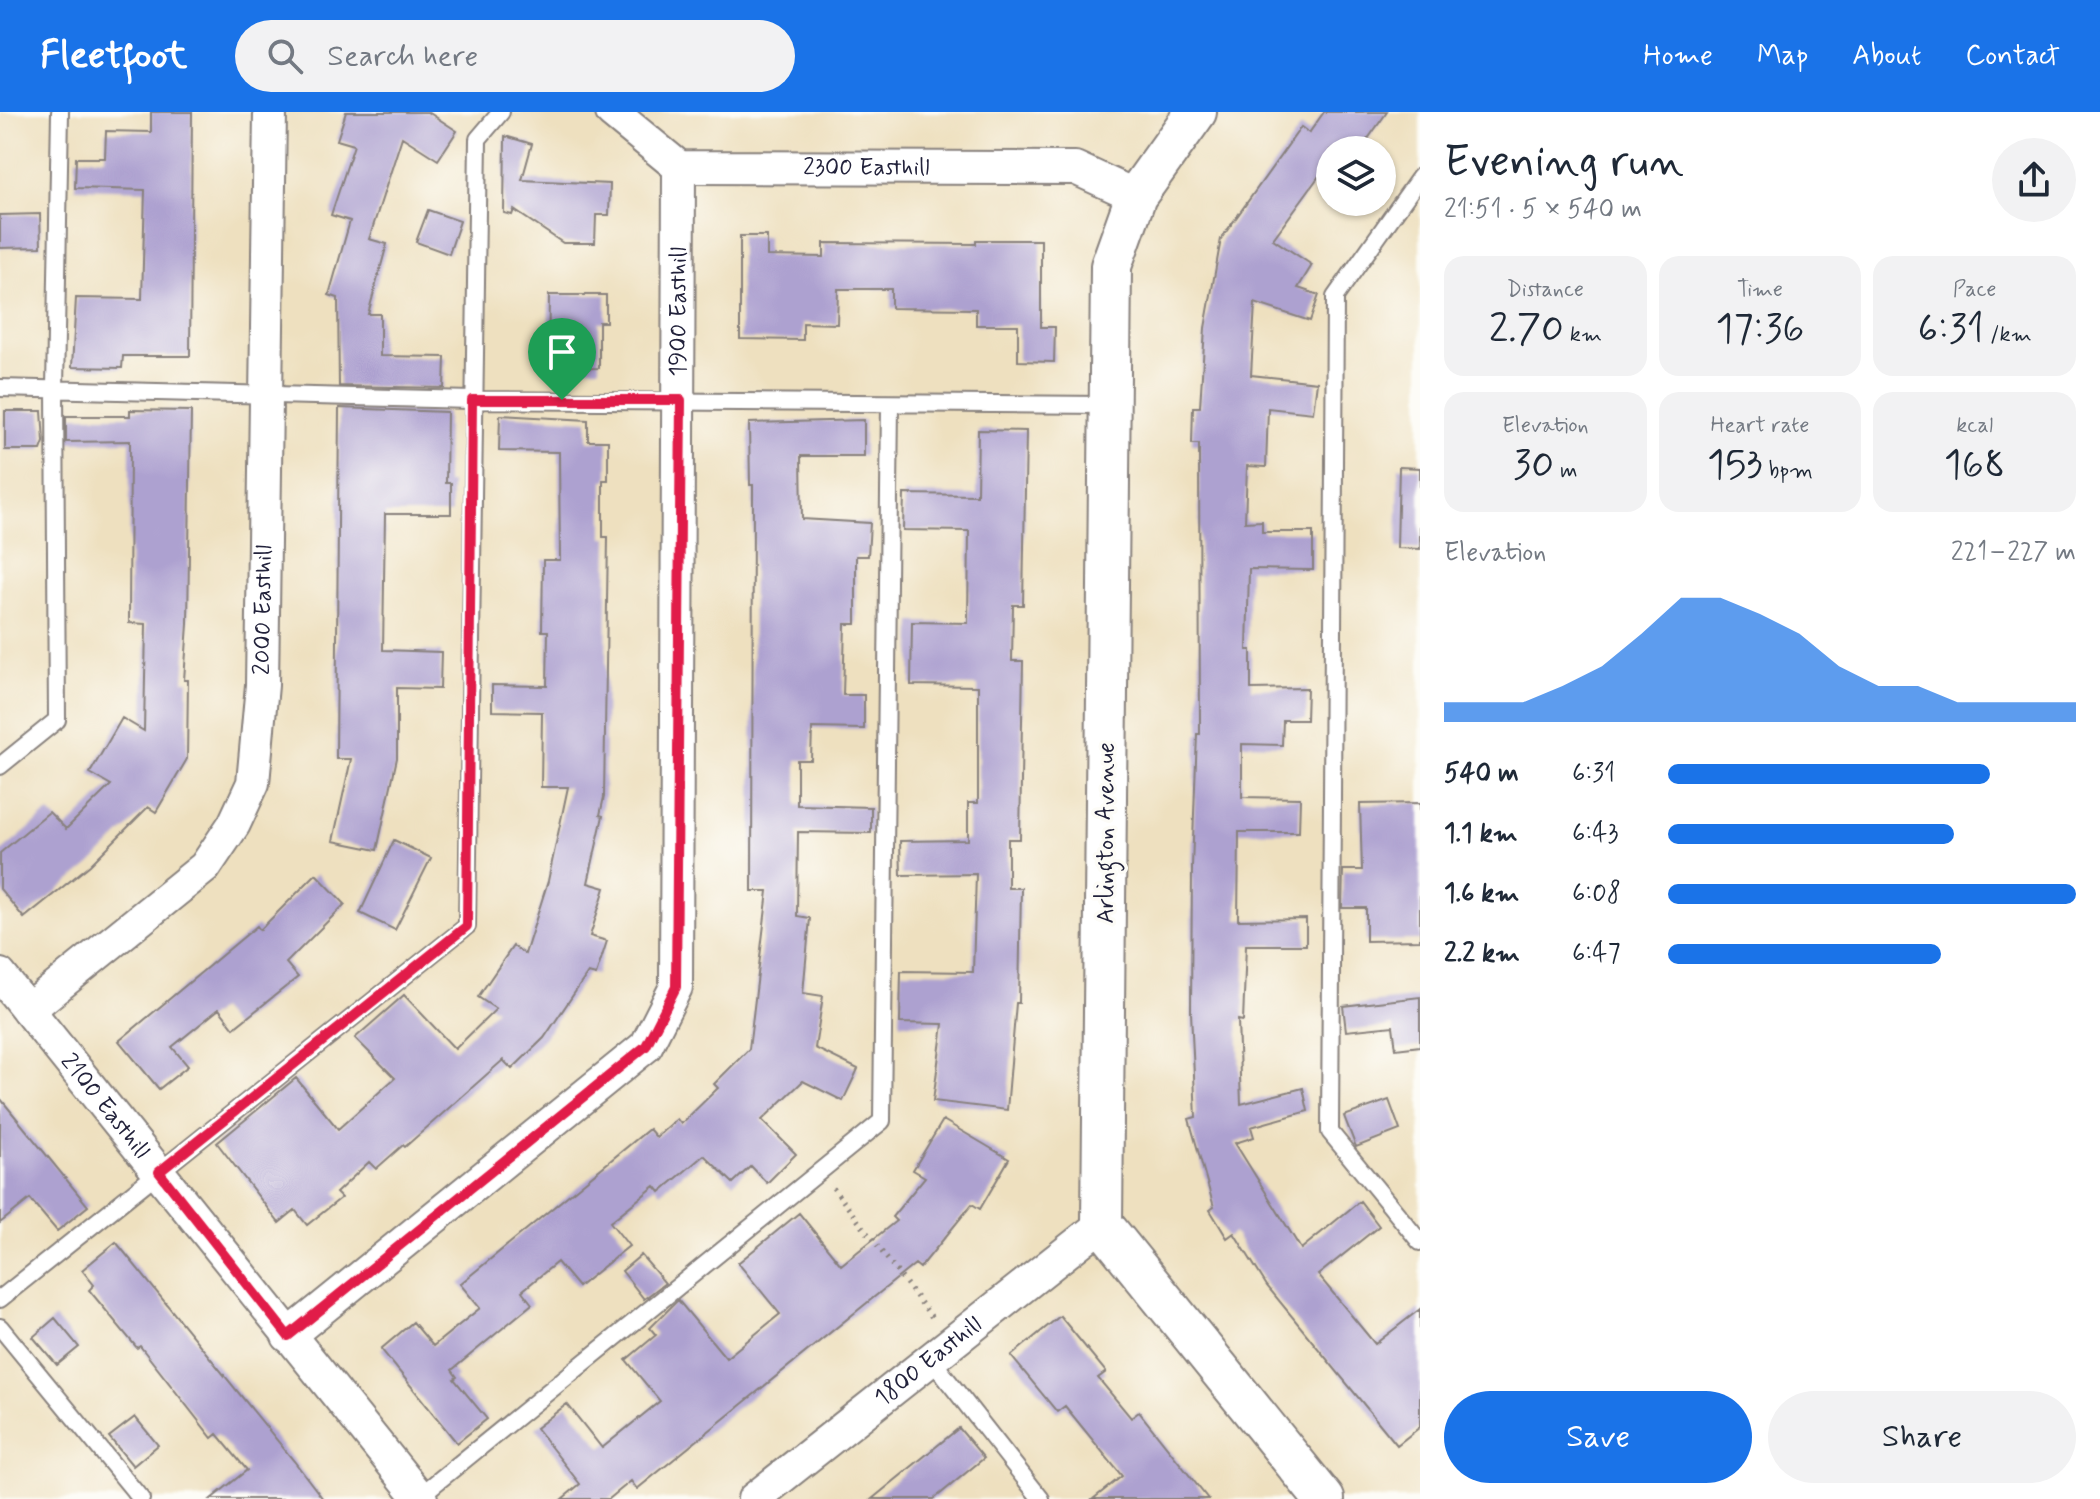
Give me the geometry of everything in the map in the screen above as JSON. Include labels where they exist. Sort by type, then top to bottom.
[{"type":"street","name":"2000 Easthill","points":[[28,1010],[205,867],[234,824],[253,783],[262,685],[270,112]]},
{"type":"street","points":[[612,112],[679,167]]},
{"type":"street","name":"Arlington Avenue","points":[[1102,1224],[1111,266],[1136,196],[1196,112]]},
{"type":"street","name":"2300 Easthill","points":[[679,167],[1075,168],[1136,196]]},
{"type":"street","name":"1900 Easthill","points":[[288,1336],[646,1046],[676,987],[681,400],[679,167]]},
{"type":"street","name":"2100 Easthill","points":[[0,975],[419,1498]]},
{"type":"street","points":[[1102,1224],[1324,1499]]},
{"type":"street","name":"1800 Easthill","points":[[754,1499],[1102,1224]]},
{"type":"lane","points":[[0,766],[57,720],[55,388],[60,112]]},
{"type":"lane","points":[[0,1299],[467,926],[478,139],[501,112]]},
{"type":"lane","points":[[1420,177],[1335,297],[1330,1132],[1420,1242]]},
{"type":"lane","points":[[0,388],[472,400],[1109,405]]},
{"type":"lane","points":[[419,1498],[882,1121],[890,404]]},
{"type":"lane","points":[[0,1327],[141,1499]]},
{"type":"lane","points":[[931,1359],[1041,1499]]},
{"type":"path","points":[[819,1170],[929,1314]]},
{"type":"building","points":[[151,112],[192,112],[190,356],[123,356],[122,368],[72,367],[76,298],[142,299],[145,190],[75,188],[76,158],[105,158],[106,131],[151,132]]},
{"type":"building","points":[[346,112],[428,112],[457,131],[438,160],[402,137],[369,239],[387,244],[368,314],[380,314],[380,356],[445,357],[444,388],[339,386],[338,298],[329,295],[350,221],[331,215],[354,145],[337,140]]},
{"type":"building","points":[[1324,112],[1387,112],[1370,136],[1316,136],[1316,180],[1273,239],[1312,265],[1298,288],[1319,295],[1310,321],[1255,303],[1251,375],[1317,382],[1313,413],[1268,408],[1266,467],[1247,466],[1245,522],[1262,521],[1262,532],[1313,532],[1313,570],[1249,569],[1247,650],[1251,650],[1251,689],[1307,688],[1306,720],[1283,720],[1282,745],[1242,744],[1242,797],[1300,798],[1299,832],[1239,832],[1238,920],[1306,919],[1306,945],[1246,945],[1243,1021],[1238,1020],[1241,1104],[1303,1088],[1308,1111],[1251,1127],[1254,1137],[1235,1143],[1301,1249],[1360,1201],[1379,1226],[1318,1275],[1375,1344],[1420,1309],[1420,1427],[1397,1445],[1267,1286],[1234,1233],[1227,1238],[1210,1210],[1214,1207],[1189,1119],[1196,1117],[1191,1012],[1192,867],[1197,734],[1200,734],[1199,444],[1192,444],[1193,407],[1200,407],[1205,328],[1221,239],[1301,127],[1309,133]]},
{"type":"building","points":[[505,136],[532,144],[522,180],[610,184],[609,215],[596,215],[595,243],[563,243],[514,210],[512,215],[504,213]]},
{"type":"building","points":[[428,210],[460,221],[449,254],[416,242]]},
{"type":"building","points":[[40,214],[41,247],[0,248],[0,215]]},
{"type":"building","points":[[740,236],[767,236],[767,256],[824,257],[824,243],[976,244],[976,240],[1041,240],[1041,327],[1055,327],[1054,362],[1018,361],[1018,325],[976,325],[976,309],[891,308],[891,289],[838,289],[837,324],[803,323],[803,340],[740,339]]},
{"type":"building","points":[[549,295],[606,295],[606,322],[599,322],[599,368],[548,369]]},
{"type":"building","points":[[339,408],[447,412],[446,483],[451,483],[451,514],[385,514],[383,650],[441,652],[440,689],[397,688],[397,758],[377,850],[333,841],[351,759],[336,759]]},
{"type":"building","points":[[130,410],[191,411],[188,624],[184,680],[188,680],[187,759],[156,812],[148,807],[90,865],[24,918],[0,889],[0,853],[49,812],[66,829],[111,785],[90,773],[122,718],[144,731],[146,624],[129,623],[130,441],[66,442],[66,416],[130,416]]},
{"type":"building","points":[[5,411],[42,411],[44,442],[41,450],[5,450]]},
{"type":"building","points":[[500,415],[588,420],[588,441],[608,441],[608,480],[603,480],[603,537],[608,537],[604,797],[600,815],[603,816],[588,883],[605,888],[590,936],[607,941],[596,975],[588,973],[544,1038],[512,1069],[503,1060],[405,1147],[403,1145],[376,1169],[369,1162],[336,1193],[341,1198],[307,1225],[295,1210],[279,1223],[217,1143],[296,1078],[338,1129],[395,1078],[355,1038],[404,995],[455,1049],[496,1009],[478,997],[513,946],[525,954],[548,881],[568,787],[541,787],[542,712],[492,711],[492,685],[547,686],[548,631],[542,631],[543,560],[560,560],[559,452],[499,451]]},
{"type":"building","points":[[864,420],[864,456],[801,456],[802,519],[870,523],[868,556],[856,556],[856,624],[845,624],[843,695],[864,695],[864,729],[812,728],[811,760],[797,760],[797,805],[871,807],[871,833],[798,832],[797,916],[810,918],[803,993],[823,996],[815,1048],[858,1069],[843,1101],[803,1081],[762,1120],[796,1154],[767,1183],[751,1166],[733,1183],[704,1155],[660,1192],[655,1186],[610,1222],[629,1246],[578,1287],[557,1262],[522,1291],[532,1304],[452,1370],[457,1377],[454,1379],[487,1419],[457,1443],[381,1349],[413,1322],[433,1346],[480,1308],[460,1284],[649,1129],[656,1137],[677,1119],[681,1124],[718,1088],[714,1084],[749,1049],[768,891],[752,891],[753,485],[750,485],[749,423]]},
{"type":"building","points":[[978,430],[1026,431],[1023,605],[1013,605],[1012,661],[1023,661],[1020,839],[1008,839],[1008,888],[1021,888],[1019,1003],[1016,1003],[1007,1110],[933,1101],[943,1024],[900,1023],[901,971],[973,972],[976,874],[901,875],[900,841],[968,840],[968,803],[978,803],[978,686],[911,685],[912,622],[968,623],[969,531],[903,530],[904,494],[977,495]]},
{"type":"building","points":[[1399,467],[1420,468],[1420,549],[1397,548]]},
{"type":"building","points":[[1420,803],[1420,940],[1366,941],[1366,908],[1342,908],[1343,870],[1362,870],[1360,804]]},
{"type":"building","points":[[394,840],[431,858],[395,930],[360,913]]},
{"type":"building","points":[[316,874],[345,904],[286,963],[298,977],[234,1028],[219,1009],[172,1047],[188,1066],[159,1089],[119,1041],[257,926],[260,930]]},
{"type":"building","points":[[1420,997],[1420,1046],[1396,1049],[1393,1026],[1346,1031],[1343,1006]]},
{"type":"building","points":[[0,1098],[88,1206],[57,1231],[30,1199],[0,1223]]},
{"type":"building","points":[[1389,1100],[1400,1130],[1356,1147],[1344,1116]]},
{"type":"building","points":[[943,1120],[1009,1159],[980,1209],[972,1204],[920,1268],[915,1264],[637,1489],[631,1481],[609,1499],[562,1499],[580,1484],[536,1428],[567,1404],[602,1448],[660,1401],[626,1360],[656,1335],[650,1328],[678,1300],[726,1358],[780,1314],[738,1263],[799,1213],[841,1265],[896,1221],[892,1217],[925,1177],[913,1170]]},
{"type":"building","points":[[116,1242],[323,1499],[211,1499],[247,1470],[217,1434],[212,1438],[140,1346],[137,1348],[89,1290],[94,1285],[82,1270]]},
{"type":"building","points":[[641,1255],[665,1283],[644,1299],[622,1271]]},
{"type":"building","points":[[1060,1316],[1106,1372],[1098,1378],[1131,1418],[1139,1412],[1208,1499],[1093,1499],[1122,1476],[1065,1406],[1057,1412],[1011,1356]]},
{"type":"building","points":[[55,1318],[79,1347],[57,1365],[33,1337]]},
{"type":"building","points":[[135,1417],[158,1445],[133,1466],[109,1437]]},
{"type":"building","points":[[959,1428],[984,1458],[934,1499],[872,1499]]},
{"type":"route","points":[[472,400],[562,400],[681,400],[676,987],[646,1046],[288,1336],[159,1172],[467,926],[472,400]]}]
